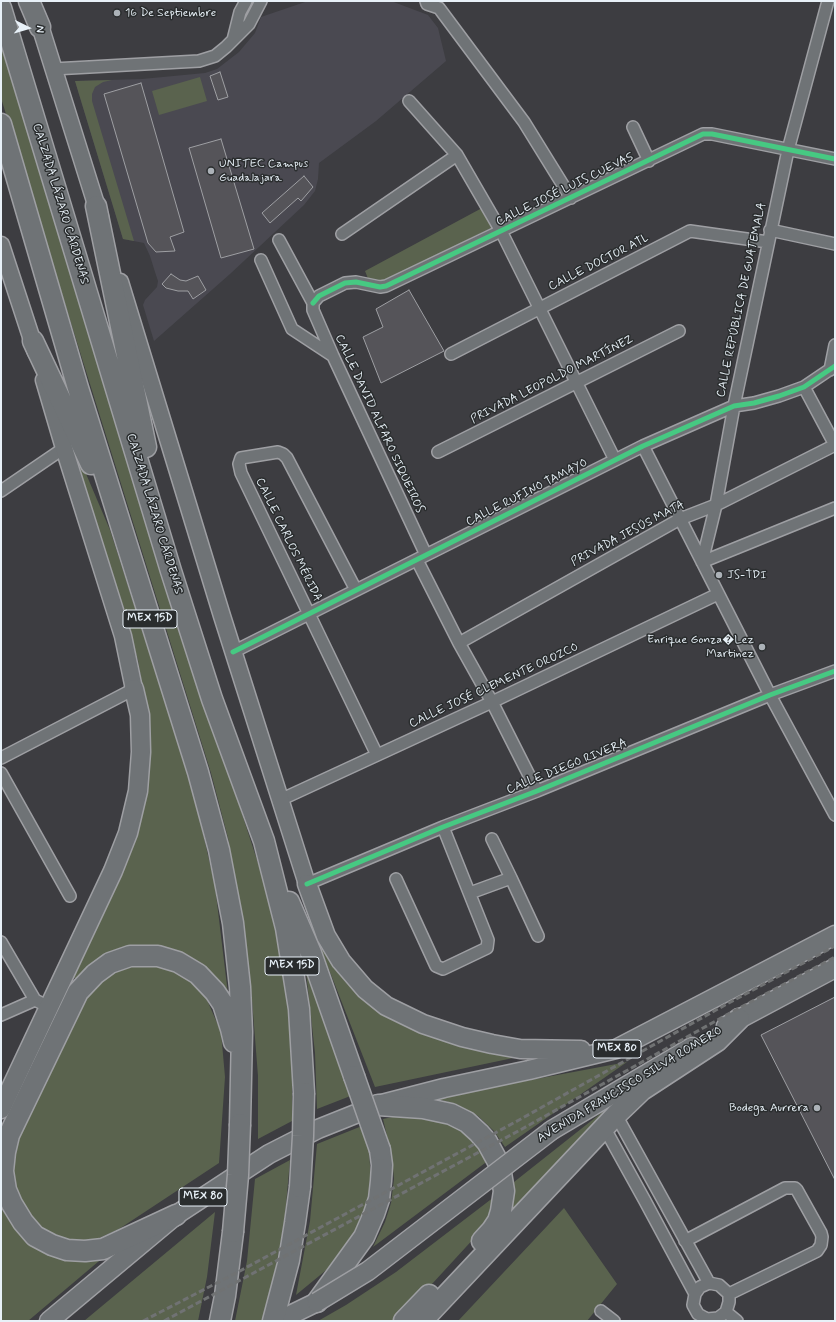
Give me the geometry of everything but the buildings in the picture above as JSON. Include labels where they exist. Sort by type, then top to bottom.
[{"type":"highway","points":[[28,1],[40,27]]},
{"type":"highway","name":"CALZADA LÁZARO CÁRDENAS","points":[[1,8],[171,571],[212,698],[264,841],[286,928],[299,1009],[304,1093],[303,1136],[300,1187],[295,1223],[289,1260],[273,1321]]},
{"type":"highway","name":"MEX 15D","points":[[1,124],[78,388],[198,772],[219,850],[233,923],[240,987],[242,1032],[240,1124],[238,1175],[233,1232],[225,1296],[220,1321]]},
{"type":"highway","points":[[96,206],[171,571]]},
{"type":"highway","points":[[33,342],[123,532]]},
{"type":"highway","points":[[264,841],[311,953],[380,1150],[382,1165],[379,1199],[364,1237],[317,1302]]},
{"type":"highway","points":[[176,1215],[103,1249],[85,1251],[67,1250],[52,1245],[35,1236],[23,1222],[12,1204],[6,1190],[3,1171],[9,1135],[78,992],[95,974],[110,963],[130,956],[158,956],[178,962],[198,974],[215,992],[223,1004],[231,1029],[241,1082]]},
{"type":"highway","points":[[422,1321],[610,1121],[642,1090],[717,1041],[739,1019]]},
{"type":"highway","points":[[378,1105],[437,1110],[451,1114],[467,1122],[480,1133],[498,1162],[504,1191],[498,1221],[492,1230],[404,1321]]},
{"type":"main road","points":[[32,1],[233,652],[307,884],[326,936],[341,961],[365,990],[386,1006],[423,1024],[462,1037],[520,1049],[616,1049]]},
{"type":"main road","points":[[1,246],[33,342],[64,448],[123,636],[140,715],[141,752],[138,791],[128,833],[113,871],[42,1003],[1,1108]]},
{"type":"main road","name":"MEX 80","points":[[49,1321],[176,1215],[268,1154],[318,1129],[378,1105],[444,1088],[529,1070],[616,1049],[835,935]]},
{"type":"main road","name":"AVENIDA FRANCISCO SILVA ROMERO","points":[[317,1302],[368,1270],[552,1130],[739,1019],[835,968]]},
{"type":"main road","name":"MEX 80","points":[[278,1321],[317,1302]]},
{"type":"street","points":[[236,1],[240,12],[249,24]]},
{"type":"street","points":[[232,40],[240,12],[246,1]]},
{"type":"street","points":[[53,69],[199,61],[215,56],[249,24],[261,1]]},
{"type":"street","points":[[426,1],[428,4],[441,4],[524,122],[571,198]]},
{"type":"street","name":"CALLE REPÚBLICA DE GUATEMALA","points":[[702,562],[716,505],[734,406],[770,230],[788,150],[828,1]]},
{"type":"street","points":[[409,101],[457,155],[501,231],[615,460]]},
{"type":"street","points":[[633,127],[649,161]]},
{"type":"street","name":"CALLE JOSÉ LUIS CUEVAS","points":[[313,303],[319,296],[344,283],[356,282],[380,287],[386,286],[703,134],[712,134],[835,159]]},
{"type":"street","points":[[342,234],[457,155]]},
{"type":"street","points":[[770,230],[835,244]]},
{"type":"street","name":"CALLE DOCTOR ATL","points":[[451,354],[690,231],[768,242]]},
{"type":"street","name":"CALLE DAVID ALFARO SIQUEIROS","points":[[278,240],[313,303],[313,310],[460,643],[537,791]]},
{"type":"street","points":[[261,260],[292,329],[333,356]]},
{"type":"street","name":"PRIVADA LEOPOLDO MARTÍNEZ","points":[[438,452],[679,331]]},
{"type":"street","points":[[832,368],[835,345]]},
{"type":"street","name":"CALLE RUFINO TAMAYO","points":[[233,652],[643,446],[734,406],[754,403],[804,387],[832,368]]},
{"type":"street","points":[[804,387],[835,445]]},
{"type":"street","name":"PRIVADA JESÚS MATA","points":[[460,643],[680,519],[716,505],[835,445]]},
{"type":"street","points":[[643,446],[770,695],[835,815]]},
{"type":"street","points":[[1,491],[64,448]]},
{"type":"street","name":"CALLE CARLOS MÉRIDA","points":[[356,590],[287,458],[278,452],[243,457],[240,459],[239,464],[241,473],[377,755]]},
{"type":"street","points":[[702,562],[835,508]]},
{"type":"street","name":"CALLE JOSÉ CLEMENTE OROZCO","points":[[280,800],[492,702],[718,594]]},
{"type":"street","name":"CALLE DIEGO RIVERA","points":[[307,884],[443,827],[537,791],[770,695],[835,670]]},
{"type":"street","points":[[1,758],[134,689]]},
{"type":"street","points":[[1,773],[70,896]]},
{"type":"street","points":[[396,879],[436,966],[443,969],[485,950],[488,945],[488,940],[443,827]]},
{"type":"street","points":[[492,839],[538,936]]},
{"type":"street","points":[[470,893],[511,878]]},
{"type":"street","points":[[1,942],[42,1003],[1,1015]]},
{"type":"street","points":[[610,1121],[659,1194],[709,1283]]},
{"type":"street","points":[[610,1121],[645,1201],[695,1294]]},
{"type":"street","points":[[685,1241],[785,1188],[794,1188],[797,1190],[821,1233],[821,1245],[817,1251],[729,1294]]},
{"type":"street","points":[[645,1201],[659,1194]]},
{"type":"street","points":[[709,1283],[719,1285],[729,1294],[729,1302],[726,1312],[718,1318],[712,1319],[696,1317],[694,1305],[695,1294],[700,1287],[709,1283]]},
{"type":"street","points":[[601,1311],[614,1321]]},
{"type":"street","points":[[726,1312],[736,1321]]},
{"type":"shaded area","name":"UNITEC Campus Guadalajara","points":[[308,1],[391,1],[428,15],[438,28],[446,61],[376,121],[319,163],[318,179],[315,191],[304,205],[230,274],[154,341],[143,305],[145,300],[157,287],[158,281],[144,243],[123,239],[75,81],[142,79],[205,73],[217,69],[239,52],[255,33],[261,17]]},
{"type":"green space","points":[[1,43],[164,574],[271,903],[287,990],[292,1065],[292,1121],[258,1139],[258,1076],[252,1000],[241,911],[228,838],[211,773],[1,98]]},
{"type":"green space","points":[[200,77],[207,101],[159,115],[152,91]]},
{"type":"green space","points":[[112,80],[103,82],[95,87],[92,94],[92,101],[134,241],[123,239],[75,81]]},
{"type":"green space","points":[[482,208],[493,227],[385,282],[369,281],[365,271]]},
{"type":"green space","points":[[78,455],[110,530],[192,785],[215,886],[228,994],[217,979],[200,964],[171,950],[77,979],[72,977],[128,854],[147,714],[138,660],[74,456]]},
{"type":"green space","points":[[317,939],[363,997],[408,1028],[460,1044],[518,1057],[375,1087]]},
{"type":"green space","points":[[150,962],[188,976],[204,993],[221,1032],[225,1077],[219,1163],[119,1229],[97,1239],[75,1241],[61,1239],[35,1225],[17,1201],[12,1170],[21,1133],[85,999],[92,988],[117,969]]},
{"type":"green space","points":[[306,972],[353,1095],[317,1109],[315,1053]]},
{"type":"green space","points":[[627,1062],[505,1147],[494,1131],[478,1116],[456,1104],[434,1098]]},
{"type":"green space","points":[[634,1087],[512,1216],[514,1182]]},
{"type":"green space","points":[[407,1114],[433,1116],[473,1136],[489,1160],[373,1247],[385,1222],[391,1203],[394,1179],[392,1157],[383,1119]]},
{"type":"green space","points":[[362,1126],[369,1152],[371,1178],[367,1206],[357,1233],[336,1262],[296,1295],[310,1221],[317,1144]]},
{"type":"green space","points":[[290,1160],[284,1227],[263,1321],[235,1321],[247,1261],[255,1179]]},
{"type":"green space","points":[[494,1197],[488,1217],[477,1235],[398,1321],[318,1321],[346,1305],[396,1272]]},
{"type":"green space","points":[[1,1205],[11,1222],[26,1237],[105,1256],[28,1321],[1,1321]]},
{"type":"green space","points":[[564,1208],[617,1284],[587,1321],[458,1321]]},
{"type":"green space","points":[[215,1212],[207,1277],[198,1321],[84,1321]]},
{"type":"railway","points":[[143,1321],[238,1272],[519,1120],[725,1005],[835,946]]},
{"type":"railway","points":[[164,1321],[522,1129],[730,1013],[835,957]]},
{"type":"cycle path","points":[[313,303],[319,296],[345,283],[356,282],[380,287],[386,286],[703,134],[712,134],[835,159]]},
{"type":"cycle path","points":[[233,652],[643,446],[734,406],[754,403],[804,387],[835,366]]},
{"type":"cycle path","points":[[307,884],[443,827],[537,791],[770,695],[835,671]]},
{"type":"place","name":"16 De Septiembre","points":[[117,13]]},
{"type":"place","name":"UNITEC Campus Guadalajara","points":[[211,171]]},
{"type":"place","name":"JS-TDI","points":[[719,575]]},
{"type":"place","name":"Enrique Gonza�Lez Martinez","points":[[762,647]]},
{"type":"place","name":"Bodega Aurrera","points":[[817,1108]]}]
